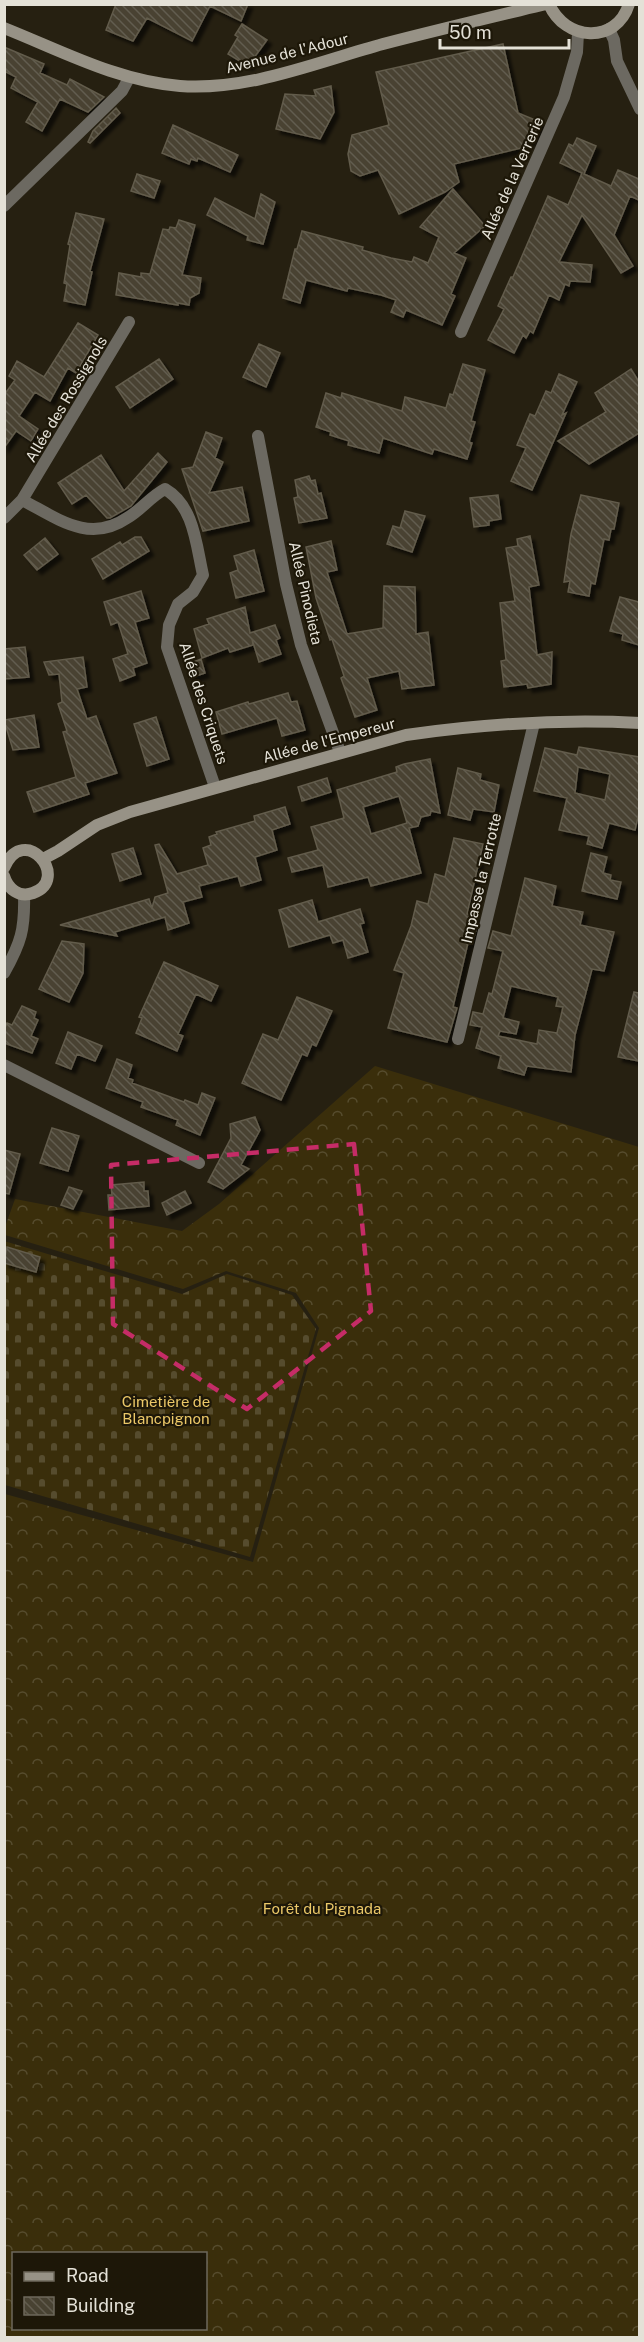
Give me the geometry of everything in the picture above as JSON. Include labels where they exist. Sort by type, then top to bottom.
[{"type":"street","points":[[548,4],[560,22],[578,33],[593,34],[609,29],[620,21],[629,4]]},
{"type":"street","name":"Avenue de l'Adour","points":[[4,28],[129,78],[181,86],[215,86],[246,82],[383,44],[548,4]]},
{"type":"street","points":[[609,29],[614,40],[617,61],[639,109]]},
{"type":"street","name":"Allée de la Verrerie","points":[[461,332],[564,97],[577,52],[578,33]]},
{"type":"street","points":[[4,206],[122,91],[129,78]]},
{"type":"street","name":"Allée des Rossignols","points":[[4,518],[22,500],[129,322]]},
{"type":"street","name":"Allée Pinodieta","points":[[258,436],[286,584],[301,645],[340,752]]},
{"type":"street","name":"Allée des Criquets","points":[[22,500],[78,529],[98,530],[127,519],[153,496],[165,489],[176,496],[187,510],[203,575],[193,592],[178,604],[169,625],[167,648],[215,787]]},
{"type":"street","name":"Allée de l'Empereur","points":[[43,859],[97,825],[130,812],[406,735],[452,728],[534,723],[639,723]]},
{"type":"street","name":"Impasse la Terrotte","points":[[458,1039],[534,723]]},
{"type":"street","points":[[4,868],[15,853],[25,850],[35,852],[43,859],[47,868],[47,878],[43,887],[34,893],[24,895],[9,886],[4,876]]},
{"type":"street","points":[[4,973],[20,943],[25,922],[24,895]]},
{"type":"street","points":[[4,1065],[199,1163]]},
{"type":"highlighted area","points":[[354,1144],[371,1311],[247,1409],[113,1324],[111,1165]]},
{"type":"green space","name":"Forêt du Pignada","points":[[375,1066],[639,1147],[639,2337],[5,2337],[5,1494],[253,1562],[319,1328],[296,1293],[226,1271],[183,1289],[5,1235],[5,1227],[15,1199],[182,1231],[219,1204]]},
{"type":"green space","name":"Cimetière de Blancpignon","points":[[4,1241],[182,1294],[227,1274],[292,1295],[316,1329],[250,1557],[5,1485]]},
{"type":"building","points":[[116,4],[248,4],[241,21],[210,6],[192,41],[147,18],[133,41],[106,30]]},
{"type":"building","points":[[242,24],[267,40],[248,66],[228,54],[238,37],[235,35]]},
{"type":"building","points":[[503,44],[518,113],[540,122],[533,138],[521,148],[454,164],[459,182],[445,192],[399,214],[378,170],[360,176],[351,171],[348,154],[352,135],[389,125],[376,72]]},
{"type":"building","points":[[4,47],[44,64],[40,73],[67,85],[70,79],[104,97],[88,112],[60,99],[42,131],[26,122],[38,102],[11,88],[16,77],[4,71]]},
{"type":"building","points":[[331,86],[334,112],[320,139],[276,129],[285,94],[316,96],[314,90]]},
{"type":"building","points":[[116,108],[120,113],[90,143],[88,142],[93,131]]},
{"type":"building","points":[[173,125],[238,155],[230,172],[198,158],[197,161],[191,159],[189,164],[162,153]]},
{"type":"building","points":[[577,138],[596,146],[584,174],[611,186],[618,170],[639,179],[639,200],[630,196],[614,235],[633,266],[621,273],[582,215],[559,262],[592,265],[590,282],[570,281],[569,286],[565,284],[559,300],[549,295],[533,333],[530,331],[526,338],[523,335],[514,353],[488,340],[504,309],[498,306],[548,196],[568,205],[582,173],[560,163],[569,144],[573,146]]},
{"type":"building","points":[[137,174],[160,181],[154,198],[131,191]]},
{"type":"building","points":[[453,189],[485,226],[454,253],[466,258],[451,294],[455,296],[442,325],[406,310],[403,317],[391,312],[396,300],[381,295],[348,288],[347,291],[306,280],[300,303],[283,298],[295,249],[297,249],[302,231],[363,247],[362,250],[391,258],[412,262],[414,257],[428,263],[439,237],[420,227]]},
{"type":"building","points":[[261,194],[275,202],[263,244],[247,240],[248,236],[207,215],[215,198],[255,219]]},
{"type":"building","points":[[76,213],[104,219],[90,271],[92,272],[85,305],[64,301],[67,284],[64,283],[70,245],[68,244]]},
{"type":"building","points":[[179,220],[195,225],[182,275],[201,278],[199,293],[190,298],[189,305],[116,295],[119,273],[141,277],[141,273],[150,274],[163,229],[176,228]]},
{"type":"building","points":[[78,323],[98,335],[76,373],[68,368],[50,401],[35,392],[19,416],[38,429],[31,441],[16,431],[4,448],[4,395],[15,380],[9,376],[17,361],[44,377]]},
{"type":"building","points":[[259,344],[280,353],[266,387],[243,377]]},
{"type":"building","points":[[159,359],[173,379],[130,408],[116,387]]},
{"type":"building","points":[[463,364],[485,370],[471,421],[475,422],[467,459],[434,449],[432,454],[383,438],[379,453],[348,445],[349,441],[330,435],[331,432],[316,427],[326,393],[341,398],[342,393],[402,411],[405,397],[446,408],[450,394],[453,395]]},
{"type":"building","points":[[631,369],[639,382],[639,433],[589,464],[558,441],[606,412],[595,393]]},
{"type":"building","points":[[559,374],[577,382],[532,490],[511,481],[526,448],[517,445],[530,414],[535,416],[546,391],[551,393]]},
{"type":"building","points":[[206,432],[222,438],[215,458],[223,462],[209,493],[242,487],[249,521],[203,531],[182,469],[193,467]]},
{"type":"building","points":[[158,453],[167,462],[131,506],[110,518],[107,518],[86,495],[72,504],[58,483],[101,455],[124,491]]},
{"type":"building","points":[[309,476],[311,481],[315,480],[318,494],[321,493],[327,518],[299,523],[294,498],[298,497],[295,480]]},
{"type":"building","points":[[498,495],[501,519],[489,521],[489,525],[474,527],[470,498]]},
{"type":"building","points":[[581,495],[619,503],[614,529],[611,529],[609,540],[604,539],[595,584],[591,583],[589,596],[568,592],[570,581],[564,582],[571,534]]},
{"type":"building","points":[[405,511],[425,516],[412,552],[387,544],[393,526],[400,528]]},
{"type":"building","points":[[530,536],[539,585],[529,587],[537,655],[552,652],[551,684],[528,688],[527,684],[504,687],[501,661],[506,660],[500,603],[515,601],[506,548],[518,546],[517,539]]},
{"type":"building","points":[[135,537],[141,537],[149,551],[103,579],[92,559],[120,542],[122,545]]},
{"type":"building","points":[[45,538],[58,554],[37,570],[24,555]]},
{"type":"building","points":[[331,541],[337,570],[327,572],[347,634],[383,628],[384,586],[415,587],[416,634],[428,632],[434,685],[402,689],[399,671],[367,678],[377,710],[355,717],[341,678],[344,676],[332,639],[330,640],[316,598],[306,547]]},
{"type":"building","points":[[254,550],[264,591],[236,598],[230,573],[238,570],[234,556]]},
{"type":"building","points":[[141,591],[149,618],[135,622],[147,663],[133,668],[135,675],[120,681],[113,659],[128,654],[118,622],[111,625],[104,602]]},
{"type":"building","points":[[620,597],[639,602],[639,645],[622,640],[623,634],[610,631]]},
{"type":"building","points":[[245,607],[250,633],[275,625],[280,638],[276,640],[281,654],[259,662],[252,639],[253,645],[230,652],[228,648],[202,658],[194,629],[209,624],[207,619]]},
{"type":"building","points":[[25,647],[29,677],[4,679],[4,649]]},
{"type":"building","points":[[83,657],[87,687],[77,689],[87,719],[96,716],[117,773],[85,783],[89,794],[34,812],[27,792],[76,777],[63,732],[67,731],[58,704],[62,702],[59,674],[49,675],[44,662]]},
{"type":"building","points":[[201,659],[205,673],[190,678],[186,665]]},
{"type":"building","points":[[288,693],[291,702],[297,701],[305,730],[282,736],[277,718],[222,734],[216,712]]},
{"type":"building","points":[[34,715],[39,747],[13,750],[4,720]]},
{"type":"building","points":[[156,717],[169,759],[147,766],[134,724]]},
{"type":"building","points":[[579,747],[639,757],[639,813],[635,830],[609,823],[602,848],[587,844],[589,836],[559,830],[567,798],[534,791],[545,748],[577,755]],"holes":[[[578,767],[610,774],[605,800],[575,793]]]},
{"type":"building","points":[[430,759],[440,813],[431,811],[430,815],[421,817],[418,826],[409,828],[421,873],[371,886],[368,877],[328,887],[323,865],[292,872],[288,858],[318,850],[311,827],[344,818],[337,790],[397,772],[396,767]],"holes":[[[399,796],[407,823],[371,834],[363,807]]]},
{"type":"building","points":[[458,768],[481,774],[480,780],[499,785],[494,812],[473,809],[470,820],[448,815]]},
{"type":"building","points":[[327,778],[331,792],[302,801],[298,787]]},
{"type":"building","points":[[285,807],[290,824],[272,830],[277,850],[255,857],[261,880],[241,886],[238,876],[199,886],[202,897],[183,902],[189,923],[168,930],[165,917],[115,932],[117,936],[60,925],[149,899],[152,908],[155,897],[168,893],[155,845],[159,844],[177,874],[208,865],[203,848],[211,845],[209,837],[217,834],[216,832],[255,821],[254,816]]},
{"type":"building","points":[[454,838],[483,844],[467,914],[475,916],[473,925],[477,926],[472,944],[468,943],[453,1007],[457,1008],[447,1042],[388,1028],[404,973],[394,970],[411,926],[417,901],[428,904],[435,874],[445,877]]},
{"type":"building","points":[[133,848],[141,874],[120,881],[112,854]]},
{"type":"building","points":[[591,853],[607,857],[603,873],[611,875],[610,880],[621,882],[617,899],[582,891]]},
{"type":"building","points":[[525,878],[556,886],[552,906],[583,912],[580,925],[614,932],[604,971],[592,969],[575,1035],[571,1072],[527,1066],[524,1075],[498,1068],[501,1056],[476,1048],[482,1027],[470,1025],[473,1012],[483,1014],[489,993],[492,994],[503,951],[488,948],[493,931],[511,936]],"holes":[[[511,986],[558,997],[556,1006],[563,1007],[557,1033],[539,1030],[537,1044],[498,1036],[500,1031],[516,1034],[519,1022],[503,1018]]]},
{"type":"building","points":[[312,900],[318,922],[360,909],[364,923],[360,924],[368,952],[348,958],[343,940],[333,943],[330,935],[289,947],[279,910]]},
{"type":"building","points":[[62,941],[84,944],[83,973],[69,1002],[39,989]]},
{"type":"building","points":[[164,962],[218,986],[211,1001],[196,994],[178,1034],[183,1036],[177,1051],[136,1033],[142,1018],[139,1017]]},
{"type":"building","points":[[634,992],[639,993],[639,1061],[618,1057]]},
{"type":"building","points":[[297,997],[332,1011],[316,1046],[312,1044],[307,1056],[302,1054],[281,1100],[242,1083],[263,1034],[278,1040]]},
{"type":"building","points":[[22,1006],[36,1012],[34,1018],[38,1020],[31,1036],[38,1039],[32,1053],[4,1043],[4,1030],[7,1023],[12,1025]]},
{"type":"building","points":[[68,1032],[102,1046],[95,1061],[77,1054],[71,1069],[56,1063]]},
{"type":"building","points":[[117,1059],[132,1065],[128,1078],[133,1080],[132,1083],[198,1105],[202,1093],[215,1098],[200,1135],[176,1125],[178,1120],[141,1107],[143,1102],[106,1088]]},
{"type":"building","points":[[255,1117],[260,1130],[241,1165],[249,1169],[223,1189],[208,1182],[231,1138],[230,1124]]},
{"type":"building","points":[[52,1128],[79,1136],[68,1171],[40,1163]]},
{"type":"building","points":[[4,1150],[20,1154],[9,1194],[4,1193]]},
{"type":"building","points":[[144,1182],[144,1191],[148,1191],[149,1206],[109,1210],[108,1195],[112,1195],[111,1185]]},
{"type":"building","points":[[69,1187],[82,1191],[73,1209],[61,1205]]},
{"type":"building","points":[[185,1191],[191,1203],[167,1215],[162,1203]]},
{"type":"building","points":[[7,1247],[40,1257],[36,1272],[4,1263]]}]
